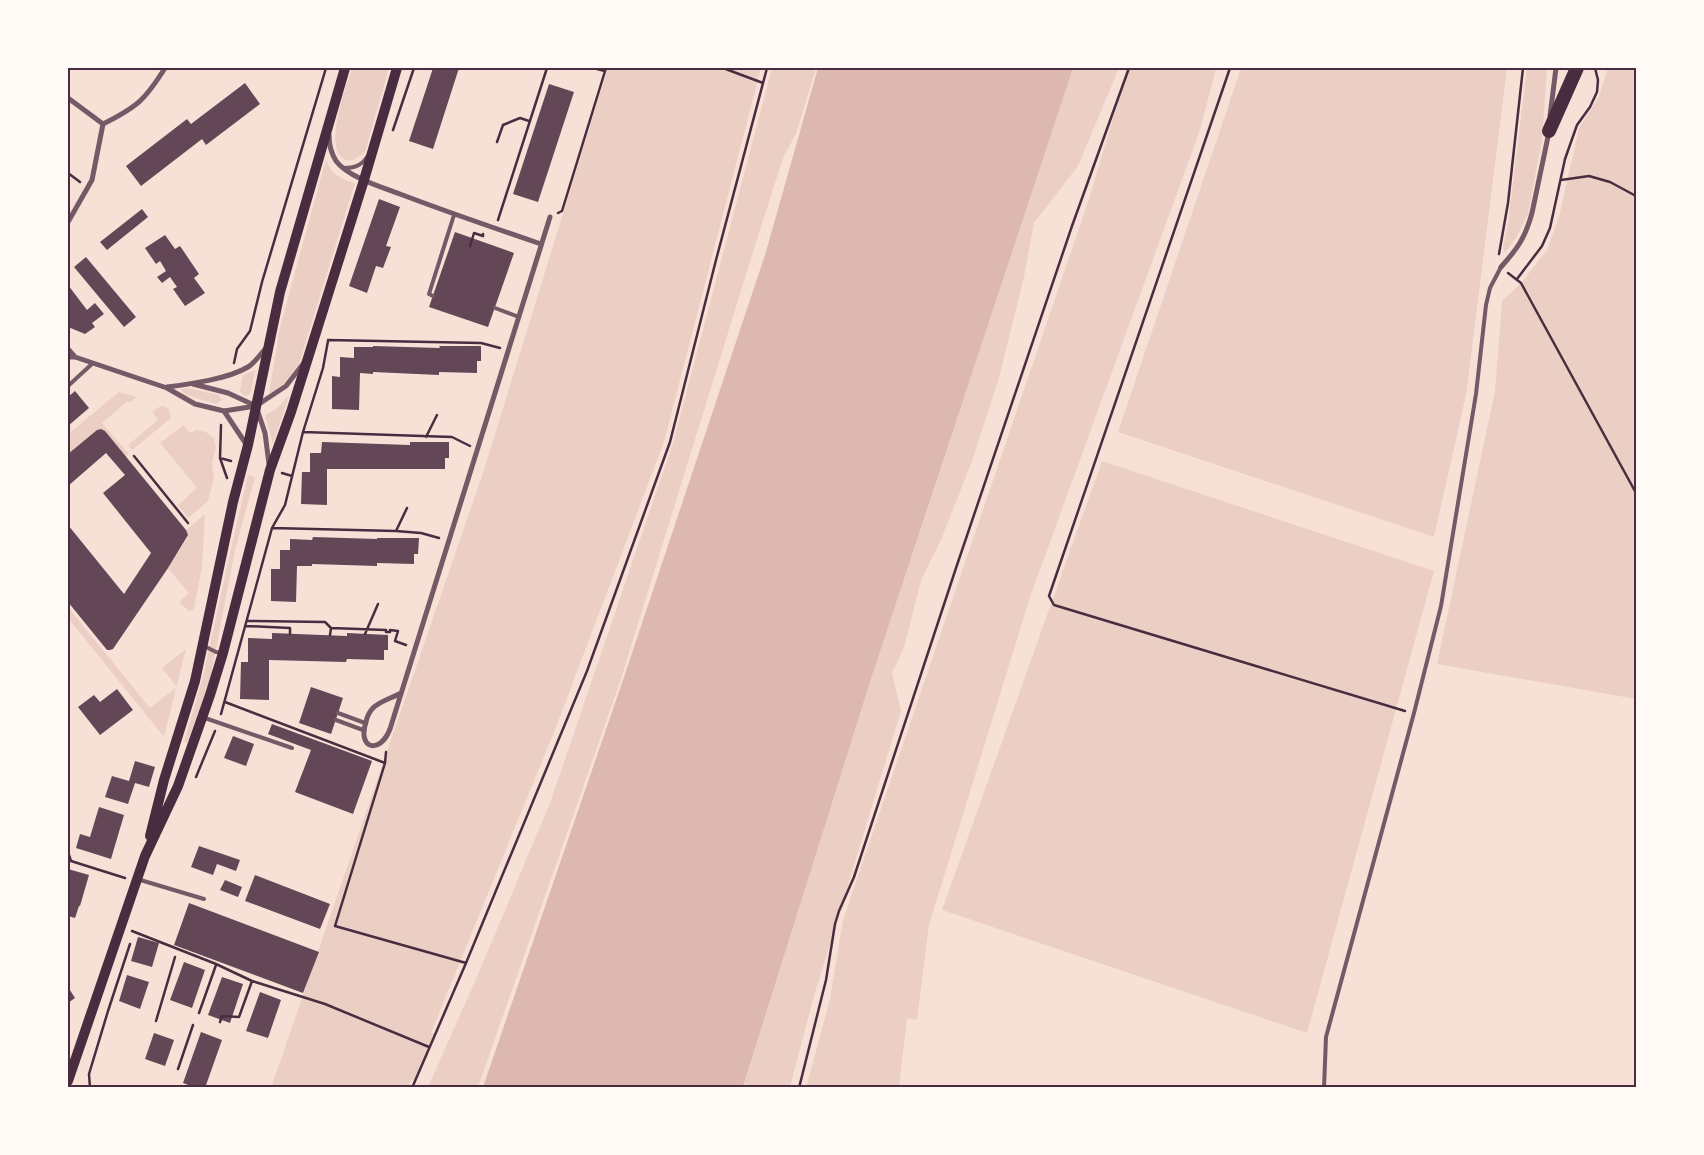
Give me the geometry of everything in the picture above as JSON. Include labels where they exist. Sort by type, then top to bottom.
[{"type":"highway","points":[[1549,131],[1577,68]]},
{"type":"main road","points":[[68,1081],[145,856],[164,780],[195,681],[280,292],[345,68]]},
{"type":"main road","points":[[145,856],[178,786],[223,653],[270,470],[291,412],[397,68]]},
{"type":"street","points":[[103,124],[128,112],[144,99],[165,68]]},
{"type":"street","points":[[1501,267],[1525,236],[1528,226],[1549,131],[1556,68]]},
{"type":"street","points":[[68,98],[103,124]]},
{"type":"street","points":[[68,222],[92,180],[103,124]]},
{"type":"street","points":[[328,125],[330,146],[336,160],[344,168],[364,180],[454,215],[541,244]]},
{"type":"street","points":[[401,693],[370,711],[364,727],[365,741],[370,746],[381,744],[386,738],[401,693],[550,217]]},
{"type":"street","points":[[167,388],[193,384],[232,374],[249,367],[270,343]]},
{"type":"street","points":[[68,349],[75,357]]},
{"type":"street","points":[[68,357],[75,357],[167,388],[195,404],[224,411],[256,406],[286,386],[306,360]]},
{"type":"street","points":[[193,384],[228,393],[256,406],[265,434],[270,470]]},
{"type":"street","points":[[224,411],[248,445]]},
{"type":"lane","points":[[344,168],[354,168],[363,162],[374,147]]},
{"type":"lane","points":[[433,296],[429,294],[454,215]]},
{"type":"lane","points":[[1324,1088],[1326,1037],[1442,606],[1476,394],[1486,305],[1490,288],[1501,267]]},
{"type":"lane","points":[[495,308],[519,317]]},
{"type":"lane","points":[[68,386],[93,363]]},
{"type":"lane","points":[[202,645],[216,652],[223,653]]},
{"type":"lane","points":[[338,714],[364,727]]},
{"type":"lane","points":[[202,717],[292,748]]},
{"type":"lane","points":[[336,720],[364,727]]},
{"type":"lane","points":[[137,879],[204,899]]},
{"type":"path","points":[[232,374],[237,349],[250,331],[262,282],[326,68]]},
{"type":"path","points":[[495,228],[547,68]]},
{"type":"path","points":[[550,217],[562,211],[606,69],[594,68]]},
{"type":"path","points":[[723,68],[763,83]]},
{"type":"path","points":[[412,1088],[587,671],[670,442],[767,68]]},
{"type":"path","points":[[799,1088],[826,980],[835,924],[839,911],[854,877],[960,555],[1072,226],[1129,68]]},
{"type":"path","points":[[1230,68],[1048,596],[1054,605],[1414,713]]},
{"type":"path","points":[[1501,267],[1498,251],[1508,203],[1523,68]]},
{"type":"path","points":[[1595,68],[1598,80],[1597,92],[1590,107],[1577,125],[1566,159],[1550,228],[1542,246],[1517,279],[1521,283],[1636,493]]},
{"type":"path","points":[[497,142],[503,125],[520,118],[529,121]]},
{"type":"path","points":[[68,173],[88,188]]},
{"type":"path","points":[[1561,180],[1589,176],[1610,182],[1636,196]]},
{"type":"path","points":[[470,246],[474,234],[483,236]]},
{"type":"path","points":[[328,340],[479,343],[508,351]]},
{"type":"path","points":[[224,411],[220,430],[220,458],[235,462]]},
{"type":"path","points":[[426,437],[437,415]]},
{"type":"path","points":[[303,432],[450,437],[477,449]]},
{"type":"path","points":[[134,456],[188,523]]},
{"type":"path","points":[[282,473],[292,476]]},
{"type":"path","points":[[396,531],[407,508]]},
{"type":"path","points":[[272,528],[396,531],[419,533],[448,541]]},
{"type":"path","points":[[365,634],[378,604]]},
{"type":"path","points":[[247,621],[325,622],[331,628],[398,631],[395,640],[414,648]]},
{"type":"path","points":[[246,626],[290,628],[290,634]]},
{"type":"path","points":[[330,635],[331,628]]},
{"type":"path","points":[[225,702],[385,763],[334,926],[466,963]]},
{"type":"path","points":[[68,852],[71,861],[122,878],[137,879]]},
{"type":"path","points":[[121,926],[216,964],[252,981],[326,1004],[430,1047]]},
{"type":"path","points":[[156,1022],[175,957]]},
{"type":"path","points":[[199,1013],[216,964]]},
{"type":"path","points":[[220,1022],[222,1016],[239,1017],[252,981]]},
{"type":"path","points":[[178,1069],[194,1024]]},
{"type":"path","points":[[90,1088],[90,1074],[93,1063]]},
{"type":"shaded area","points":[[352,68],[389,68],[365,152],[354,160],[346,160],[339,154],[336,144],[336,131],[341,102]]},
{"type":"shaded area","points":[[608,68],[761,68],[664,442],[556,727],[431,1033],[434,1034],[414,1081],[411,1080],[408,1088],[271,1088],[483,473]]},
{"type":"shaded area","points":[[772,68],[816,68],[796,134],[783,158],[620,682],[478,1087],[428,1087],[550,803],[673,443]]},
{"type":"shaded area","points":[[818,68],[1073,68],[871,679],[743,1087],[483,1087],[622,683],[765,255]]},
{"type":"shaded area","points":[[1073,68],[1119,68],[1078,166],[1034,223],[1024,277],[999,378],[972,461],[943,535],[921,581],[904,647],[892,673],[901,711],[812,1003],[790,1087],[743,1088],[871,679]]},
{"type":"shaded area","points":[[1128,68],[1216,68],[1200,130],[1030,597],[929,925],[917,1020],[907,1018],[899,1087],[806,1088],[830,999],[843,920],[1089,199]]},
{"type":"shaded area","points":[[1241,68],[1507,68],[1466,395],[1434,537],[1118,432]]},
{"type":"shaded area","points":[[1527,68],[1547,68],[1542,140],[1528,214],[1517,236],[1505,253],[1503,248],[1508,223]]},
{"type":"shaded area","points":[[1608,68],[1636,68],[1636,699],[1437,664],[1495,391],[1502,301],[1521,283],[1547,250],[1559,217],[1579,128],[1599,96]]},
{"type":"shaded area","points":[[326,159],[331,169],[337,175],[355,183],[299,364],[285,383],[269,394],[280,327]]},
{"type":"shaded area","points":[[255,370],[251,393],[247,396],[243,395],[240,391],[243,375]]},
{"type":"shaded area","points":[[187,388],[219,395],[222,400],[216,404],[186,395],[180,390]]},
{"type":"shaded area","points":[[119,392],[137,397],[130,403],[128,401],[102,423],[128,453],[126,458],[101,429],[97,430],[68,454],[68,434]]},
{"type":"shaded area","points":[[289,396],[273,444],[265,415],[275,410]]},
{"type":"shaded area","points":[[163,406],[168,408],[171,415],[170,419],[132,450],[128,445],[158,420],[152,412]]},
{"type":"shaded area","points":[[183,425],[190,433],[196,430],[206,432],[214,438],[216,447],[212,463],[214,478],[208,501],[188,518],[178,505],[197,488],[160,443]]},
{"type":"shaded area","points":[[1102,461],[1434,571],[1307,1033],[942,910]]},
{"type":"shaded area","points":[[248,475],[255,477],[235,550],[210,680],[187,743],[184,742],[203,677]]},
{"type":"shaded area","points":[[205,514],[202,566],[194,609],[189,611],[179,602],[189,593],[168,568],[187,538],[186,530]]},
{"type":"shaded area","points":[[68,607],[150,708],[176,687],[164,737],[68,618]]},
{"type":"shaded area","points":[[186,649],[177,687],[162,668]]},
{"type":"building","points":[[433,68],[459,68],[433,149],[409,141]]},
{"type":"building","points":[[245,83],[260,104],[206,145],[202,139],[141,186],[126,166],[187,119],[191,124]]},
{"type":"building","points":[[549,84],[574,92],[538,202],[513,194]]},
{"type":"building","points":[[379,199],[400,207],[386,246],[391,247],[383,268],[376,266],[367,293],[349,286]]},
{"type":"building","points":[[142,209],[148,217],[107,250],[100,242]]},
{"type":"building","points":[[455,232],[514,253],[488,327],[429,307]]},
{"type":"building","points":[[165,235],[175,249],[180,246],[199,274],[194,278],[205,293],[185,306],[173,289],[177,287],[170,277],[162,283],[157,277],[166,271],[160,261],[156,264],[145,248]]},
{"type":"building","points":[[86,257],[136,317],[124,327],[74,267]]},
{"type":"building","points":[[68,285],[87,310],[95,303],[104,314],[92,323],[95,327],[85,334],[68,327]]},
{"type":"building","points":[[439,346],[481,346],[481,361],[477,361],[477,373],[439,372],[439,375],[360,373],[359,410],[332,409],[332,376],[340,377],[340,357],[354,358],[354,347],[440,348]]},
{"type":"building","points":[[75,391],[89,408],[68,426],[68,397]]},
{"type":"building","points":[[97,430],[105,431],[186,530],[188,535],[168,568],[113,649],[110,650],[107,650],[68,602],[68,525],[124,594],[151,553],[103,493],[125,475],[106,453],[68,486],[68,454]]},
{"type":"building","points":[[322,442],[410,445],[410,442],[449,442],[449,458],[445,458],[445,469],[327,469],[327,505],[301,504],[302,472],[310,472],[310,453],[321,453]]},
{"type":"building","points":[[313,537],[419,538],[418,554],[414,554],[414,564],[377,563],[377,566],[312,564],[312,566],[297,566],[296,602],[271,601],[271,569],[280,569],[280,550],[290,550],[290,539],[312,540]]},
{"type":"building","points":[[272,633],[347,636],[347,633],[388,635],[388,650],[384,650],[384,660],[347,659],[346,662],[269,660],[269,700],[240,699],[241,662],[248,662],[248,638],[272,639]]},
{"type":"building","points":[[311,687],[343,698],[331,734],[299,723]]},
{"type":"building","points":[[117,689],[133,710],[100,735],[78,707],[94,695],[100,702]]},
{"type":"building","points":[[272,724],[372,761],[353,814],[295,792],[311,750],[268,734]]},
{"type":"building","points":[[233,736],[254,744],[246,766],[224,758]]},
{"type":"building","points":[[135,761],[155,767],[149,787],[135,783],[128,804],[105,797],[112,776],[129,781]]},
{"type":"building","points":[[99,807],[124,815],[111,859],[76,848],[80,834],[90,837]]},
{"type":"building","points":[[199,846],[240,860],[236,871],[217,864],[213,875],[191,867]]},
{"type":"building","points":[[68,869],[89,875],[75,918],[68,916]]},
{"type":"building","points":[[255,875],[330,904],[320,929],[245,901]]},
{"type":"building","points":[[225,880],[242,887],[238,897],[220,890]]},
{"type":"building","points":[[189,903],[319,952],[303,993],[174,945]]},
{"type":"building","points":[[138,937],[159,943],[152,967],[131,961]]},
{"type":"building","points":[[184,962],[205,970],[192,1008],[170,1000]]},
{"type":"building","points":[[127,975],[149,982],[140,1009],[119,1001]]},
{"type":"building","points":[[222,977],[243,984],[230,1023],[208,1015]]},
{"type":"building","points":[[68,987],[75,998],[68,1003]]},
{"type":"building","points":[[260,992],[281,1000],[268,1038],[246,1031]]},
{"type":"building","points":[[201,1032],[222,1040],[205,1088],[196,1088],[183,1083]]},
{"type":"building","points":[[154,1033],[174,1040],[165,1066],[145,1059]]}]
